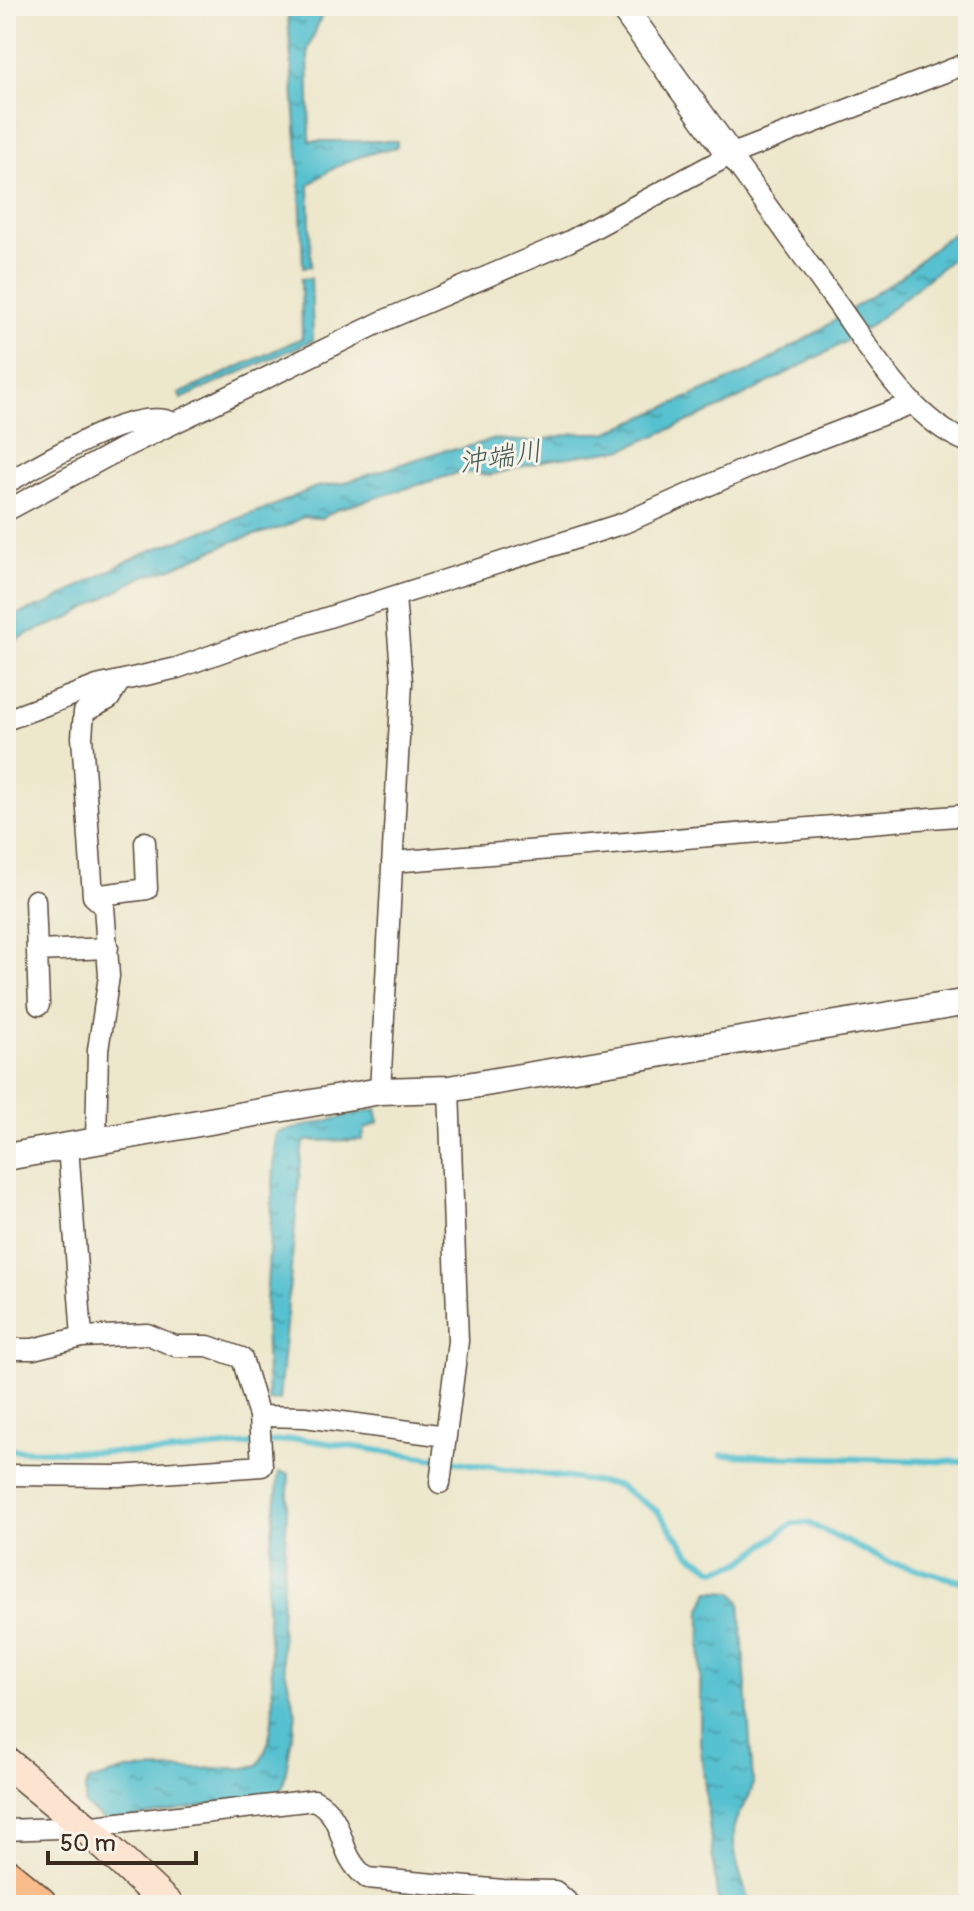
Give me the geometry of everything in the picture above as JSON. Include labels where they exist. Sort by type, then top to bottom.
[{"type":"highway","points":[[6,1878],[38,1905]]},
{"type":"highway","points":[[6,1890],[24,1905]]},
{"type":"main road","points":[[6,1762],[85,1827],[168,1905]]},
{"type":"street","points":[[622,6],[888,374],[913,403],[953,436],[968,442]]},
{"type":"street","points":[[6,511],[174,423],[383,321],[568,242],[734,160],[968,63]]},
{"type":"street","points":[[6,720],[97,686],[177,668],[624,523],[777,455],[913,403]]},
{"type":"street","points":[[6,483],[121,425],[148,418],[174,423]]},
{"type":"street","points":[[380,1091],[402,682],[395,597]]},
{"type":"street","points":[[96,1141],[98,1050],[109,976],[104,906],[93,896],[82,737],[84,712],[109,699],[120,681]]},
{"type":"street","points":[[392,862],[968,815]]},
{"type":"street","points":[[93,896],[147,889],[145,842]]},
{"type":"street","points":[[35,900],[39,1005]]},
{"type":"street","points":[[37,951],[108,948]]},
{"type":"street","points":[[6,1157],[380,1091],[449,1089],[968,1002]]},
{"type":"street","points":[[441,1477],[458,1341],[449,1089]]},
{"type":"street","points":[[68,1146],[82,1337]]},
{"type":"street","points":[[6,1349],[33,1349],[82,1337],[147,1334],[175,1346],[208,1346],[229,1352],[242,1358],[259,1423],[262,1466],[119,1476],[6,1475]]},
{"type":"street","points":[[259,1423],[305,1417],[446,1440]]},
{"type":"street","points":[[6,1830],[85,1827],[314,1800],[326,1807],[337,1821],[344,1851],[354,1868],[367,1878],[503,1890],[555,1891],[571,1905]]},
{"type":"water","points":[[294,6],[325,6],[308,50],[310,141],[397,141],[397,147],[350,160],[309,185],[311,266],[303,267],[288,17]]},
{"type":"water","name":"沖端川","points":[[968,224],[968,250],[949,261],[866,329],[724,406],[624,449],[548,460],[490,475],[461,472],[338,509],[322,518],[303,517],[284,527],[237,540],[169,569],[144,576],[67,619],[29,633],[6,646],[6,618],[49,603],[141,554],[316,487],[343,483],[445,450],[495,439],[533,442],[575,433],[606,433],[750,371],[817,332],[903,275],[938,244]]},
{"type":"water","points":[[311,278],[313,340],[181,399],[179,394],[302,338],[301,279]]},
{"type":"water","points":[[376,1109],[379,1122],[365,1129],[362,1140],[305,1141],[279,1400],[268,1401],[265,1321],[276,1133]]},
{"type":"water","points":[[279,1472],[289,1474],[282,1658],[296,1714],[283,1787],[276,1793],[107,1822],[85,1805],[85,1788],[89,1781],[127,1770],[246,1768],[258,1765],[266,1749],[273,1709],[267,1586]]},
{"type":"water","points":[[709,1591],[733,1592],[740,1602],[753,1783],[735,1824],[734,1844],[750,1905],[720,1905],[717,1896],[700,1741],[701,1609]]},
{"type":"waterway","points":[[6,1450],[165,1453],[300,1439],[617,1485],[657,1511],[691,1555],[715,1570],[742,1562],[793,1523],[808,1523],[888,1562],[968,1583]]},
{"type":"waterway","points":[[722,1455],[968,1462]]}]
